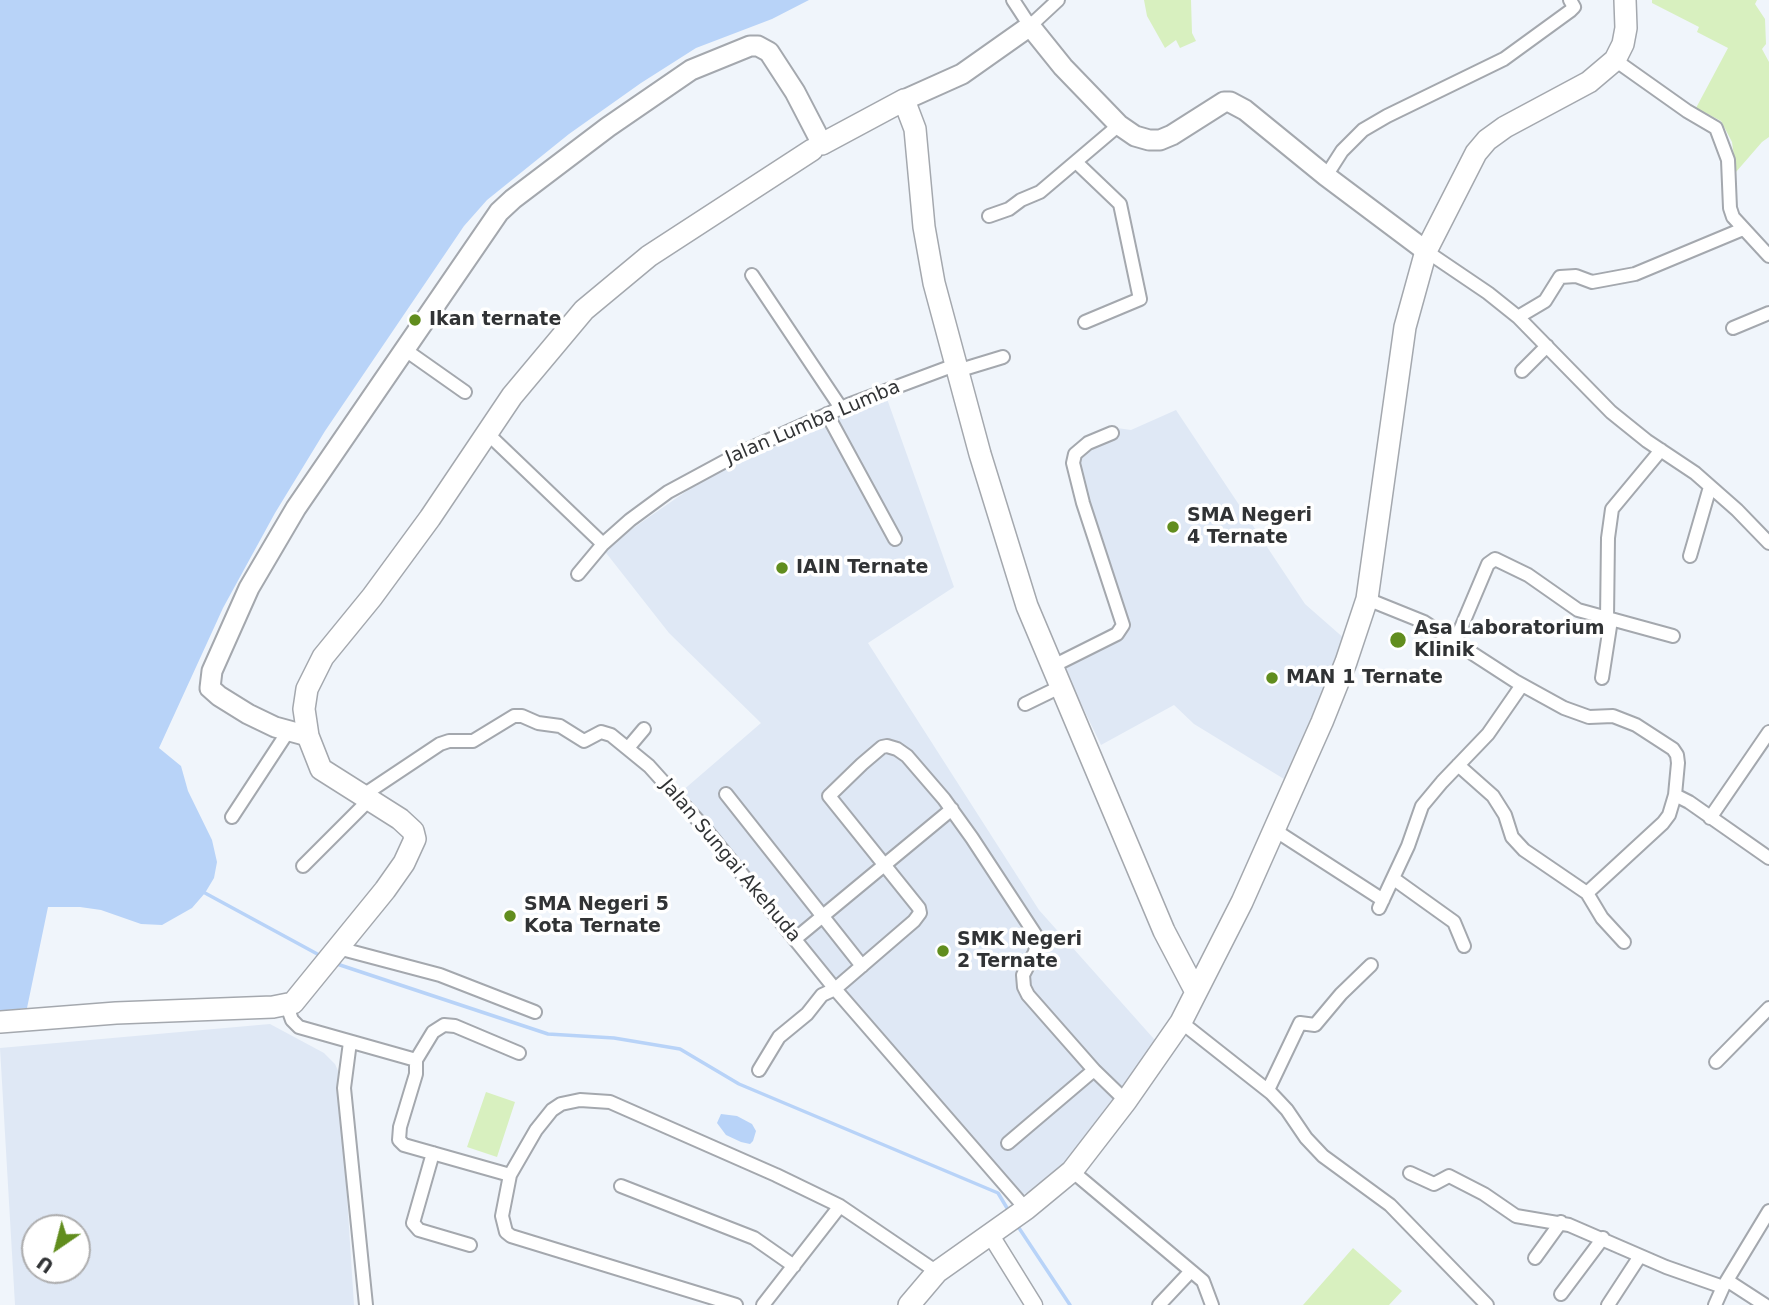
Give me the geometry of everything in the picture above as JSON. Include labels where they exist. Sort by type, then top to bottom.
[{"type":"highway","points":[[909,1305],[937,1272],[1025,1210],[1072,1171],[1126,1101],[1181,1022],[1242,902],[1322,722],[1367,599],[1405,327],[1426,251],[1470,164],[1487,141],[1505,127],[1589,82],[1615,60],[1623,44],[1626,28],[1626,0]]},
{"type":"highway","points":[[0,1022],[116,1013],[288,1006],[293,1003],[385,890],[404,863],[415,839],[413,831],[400,820],[321,769],[298,733],[304,716],[307,689],[319,664],[430,518],[512,396],[584,310],[649,256],[817,147],[904,100],[915,129],[924,227],[933,283],[1020,583],[1164,931],[1196,992]]},
{"type":"main road","points":[[904,100],[962,74],[1030,26],[1063,67],[1119,125],[1135,136],[1160,140],[1224,102],[1230,102],[1245,110],[1326,176],[1426,251]]},
{"type":"main road","points":[[298,733],[248,714],[219,696],[210,688],[212,671],[249,588],[289,520],[488,227],[513,199],[691,70],[707,61],[750,46],[758,46],[769,52],[795,92],[817,147]]},
{"type":"street","points":[[1013,0],[1030,26],[1058,0]]},
{"type":"street","points":[[1326,176],[1342,151],[1363,131],[1387,116],[1504,59],[1576,2]]},
{"type":"street","points":[[1615,60],[1716,128],[1728,160],[1730,208],[1733,217],[1769,257]]},
{"type":"street","points":[[989,216],[1009,209],[1021,200],[1040,192],[1119,125]]},
{"type":"street","points":[[1076,162],[1120,204],[1140,299],[1085,322]]},
{"type":"street","points":[[1518,317],[1545,301],[1560,277],[1576,276],[1592,282],[1635,274],[1743,229]]},
{"type":"street","points":[[1426,251],[1518,317],[1611,412],[1695,473],[1769,543]]},
{"type":"street","points":[[752,275],[841,408]]},
{"type":"street","points":[[1733,328],[1769,313]]},
{"type":"street","points":[[1522,371],[1547,346]]},
{"type":"street","points":[[404,349],[465,392]]},
{"type":"street","name":"Jalan Lumba Lumba","points":[[578,574],[603,544],[653,502],[690,479],[767,439],[841,408],[956,368],[1003,358]]},
{"type":"street","points":[[827,414],[895,539]]},
{"type":"street","points":[[486,433],[603,544]]},
{"type":"street","points":[[1053,666],[1117,634],[1123,625],[1083,503],[1073,463],[1074,454],[1088,443],[1112,433]]},
{"type":"street","points":[[1602,678],[1609,620],[1608,538],[1612,509],[1661,450]]},
{"type":"street","points":[[1690,556],[1710,487]]},
{"type":"street","points":[[1455,642],[1488,564],[1495,559],[1528,575],[1578,610],[1673,636]]},
{"type":"street","points":[[1367,599],[1424,622],[1522,685],[1581,715],[1596,718],[1613,716],[1626,720],[1666,743],[1677,755],[1675,795],[1669,815],[1657,831],[1587,893]]},
{"type":"street","points":[[1273,829],[1381,904],[1394,879],[1422,806],[1488,734],[1522,685]]},
{"type":"street","points":[[1025,704],[1062,686]]},
{"type":"street","name":"Jalan Sungai Akehuda","points":[[365,798],[440,744],[449,741],[473,741],[513,716],[560,726],[584,741],[604,732],[628,748],[662,780],[703,826],[835,989],[1025,1210]]},
{"type":"street","points":[[628,748],[644,729]]},
{"type":"street","points":[[1710,818],[1769,732]]},
{"type":"street","points":[[232,817],[298,733]]},
{"type":"street","points":[[759,1070],[779,1037],[807,1014],[822,995],[835,989],[920,913],[919,908],[829,796],[882,747],[887,746],[897,748],[907,756],[952,810],[1035,933],[1035,952],[1023,975],[1028,995],[1094,1070],[1126,1101]]},
{"type":"street","points":[[1758,746],[1769,755]]},
{"type":"street","points":[[1458,765],[1493,796],[1505,815],[1512,837],[1524,849],[1587,893],[1602,918],[1624,942]]},
{"type":"street","points":[[726,794],[862,965]]},
{"type":"street","points":[[1675,795],[1769,858]]},
{"type":"street","points":[[303,866],[365,798]]},
{"type":"street","points":[[795,939],[882,864],[952,810]]},
{"type":"street","points":[[1394,879],[1454,922],[1464,946]]},
{"type":"street","points":[[337,950],[440,975],[535,1012]]},
{"type":"street","points":[[1268,1090],[1300,1023],[1315,1024],[1371,965]]},
{"type":"street","points":[[288,1006],[295,1025],[416,1060]]},
{"type":"street","points":[[1716,1062],[1769,1008]]},
{"type":"street","points":[[1181,1022],[1268,1090],[1323,1156],[1391,1205],[1487,1305]]},
{"type":"street","points":[[510,1175],[404,1145],[399,1140],[400,1127],[416,1074],[416,1060],[433,1032],[444,1025],[455,1026],[519,1053]]},
{"type":"street","points":[[350,1042],[344,1088],[366,1305]]},
{"type":"street","points":[[1008,1143],[1094,1070]]},
{"type":"street","points":[[736,1305],[511,1236],[506,1232],[502,1216],[510,1175],[536,1130],[552,1110],[561,1104],[596,1100],[610,1102],[652,1119],[840,1206],[937,1272]]},
{"type":"street","points":[[433,1153],[413,1223],[419,1230],[470,1245]]},
{"type":"street","points":[[1072,1171],[1203,1281],[1212,1305]]},
{"type":"street","points":[[1410,1173],[1434,1184],[1449,1176],[1484,1194],[1516,1216],[1561,1222],[1640,1256],[1725,1284],[1762,1304]]},
{"type":"street","points":[[621,1186],[754,1238],[794,1266]]},
{"type":"street","points":[[763,1305],[840,1206]]},
{"type":"street","points":[[1715,1305],[1769,1211]]},
{"type":"street","points":[[1535,1258],[1561,1222]]},
{"type":"street","points":[[993,1232],[1034,1305]]},
{"type":"street","points":[[1561,1294],[1603,1238]]},
{"type":"street","points":[[1608,1305],[1640,1256]]},
{"type":"street","points":[[1159,1305],[1191,1271]]},
{"type":"shaded area","name":"SMK Negeri 2 Ternate","points":[[886,396],[954,587],[868,643],[1039,910],[1162,1048],[1083,1144],[1037,1189],[1021,1195],[844,991],[681,792],[761,723],[669,633],[603,549],[704,479]]},
{"type":"shaded area","name":"SMA Negeri 4 Ternate","points":[[1176,410],[1305,604],[1346,640],[1284,779],[1194,724],[1174,705],[1101,745],[1058,656],[1120,623],[1070,449],[1117,428],[1131,430]]},
{"type":"shaded area","points":[[270,1024],[324,1053],[335,1064],[339,1073],[354,1305],[15,1305],[0,1048]]},
{"type":"green space","points":[[1144,0],[1191,0],[1192,33],[1196,41],[1180,48],[1176,40],[1165,48],[1147,16]]},
{"type":"green space","points":[[1652,0],[1757,0],[1755,4],[1765,19],[1766,44],[1762,49],[1769,62],[1769,137],[1736,172],[1732,142],[1721,121],[1696,108],[1728,48],[1697,32],[1699,27],[1652,3]]},
{"type":"green space","points":[[486,1092],[515,1102],[497,1157],[467,1147]]},
{"type":"green space","points":[[1353,1248],[1402,1291],[1389,1305],[1303,1305]]},
{"type":"water","points":[[0,0],[809,0],[772,19],[696,48],[641,83],[569,134],[487,200],[464,226],[325,431],[275,513],[223,608],[159,748],[181,766],[188,791],[212,840],[217,862],[214,878],[192,908],[162,925],[141,924],[101,910],[48,907],[27,1008],[0,1011]]},
{"type":"water","points":[[721,1114],[737,1116],[752,1124],[756,1131],[753,1141],[750,1144],[741,1142],[726,1135],[717,1123]]},
{"type":"waterway","points":[[205,893],[321,956]]},
{"type":"waterway","points":[[334,963],[548,1034],[614,1038],[680,1049],[739,1084],[998,1193],[1010,1213]]},
{"type":"waterway","points":[[1017,1225],[1070,1305]]},
{"type":"place","name":"Ikan ternate","points":[[415,320]]},
{"type":"place","name":"SMA Negeri 4 Ternate","points":[[1173,527]]},
{"type":"place","name":"IAIN Ternate","points":[[782,568]]},
{"type":"place","name":"Asa Laboratorium Klinik","points":[[1398,640]]},
{"type":"place","name":"MAN 1 Ternate","points":[[1272,678]]},
{"type":"place","name":"SMA Negeri 5 Kota Ternate","points":[[510,916]]},
{"type":"place","name":"SMK Negeri 2 Ternate","points":[[943,951]]}]
